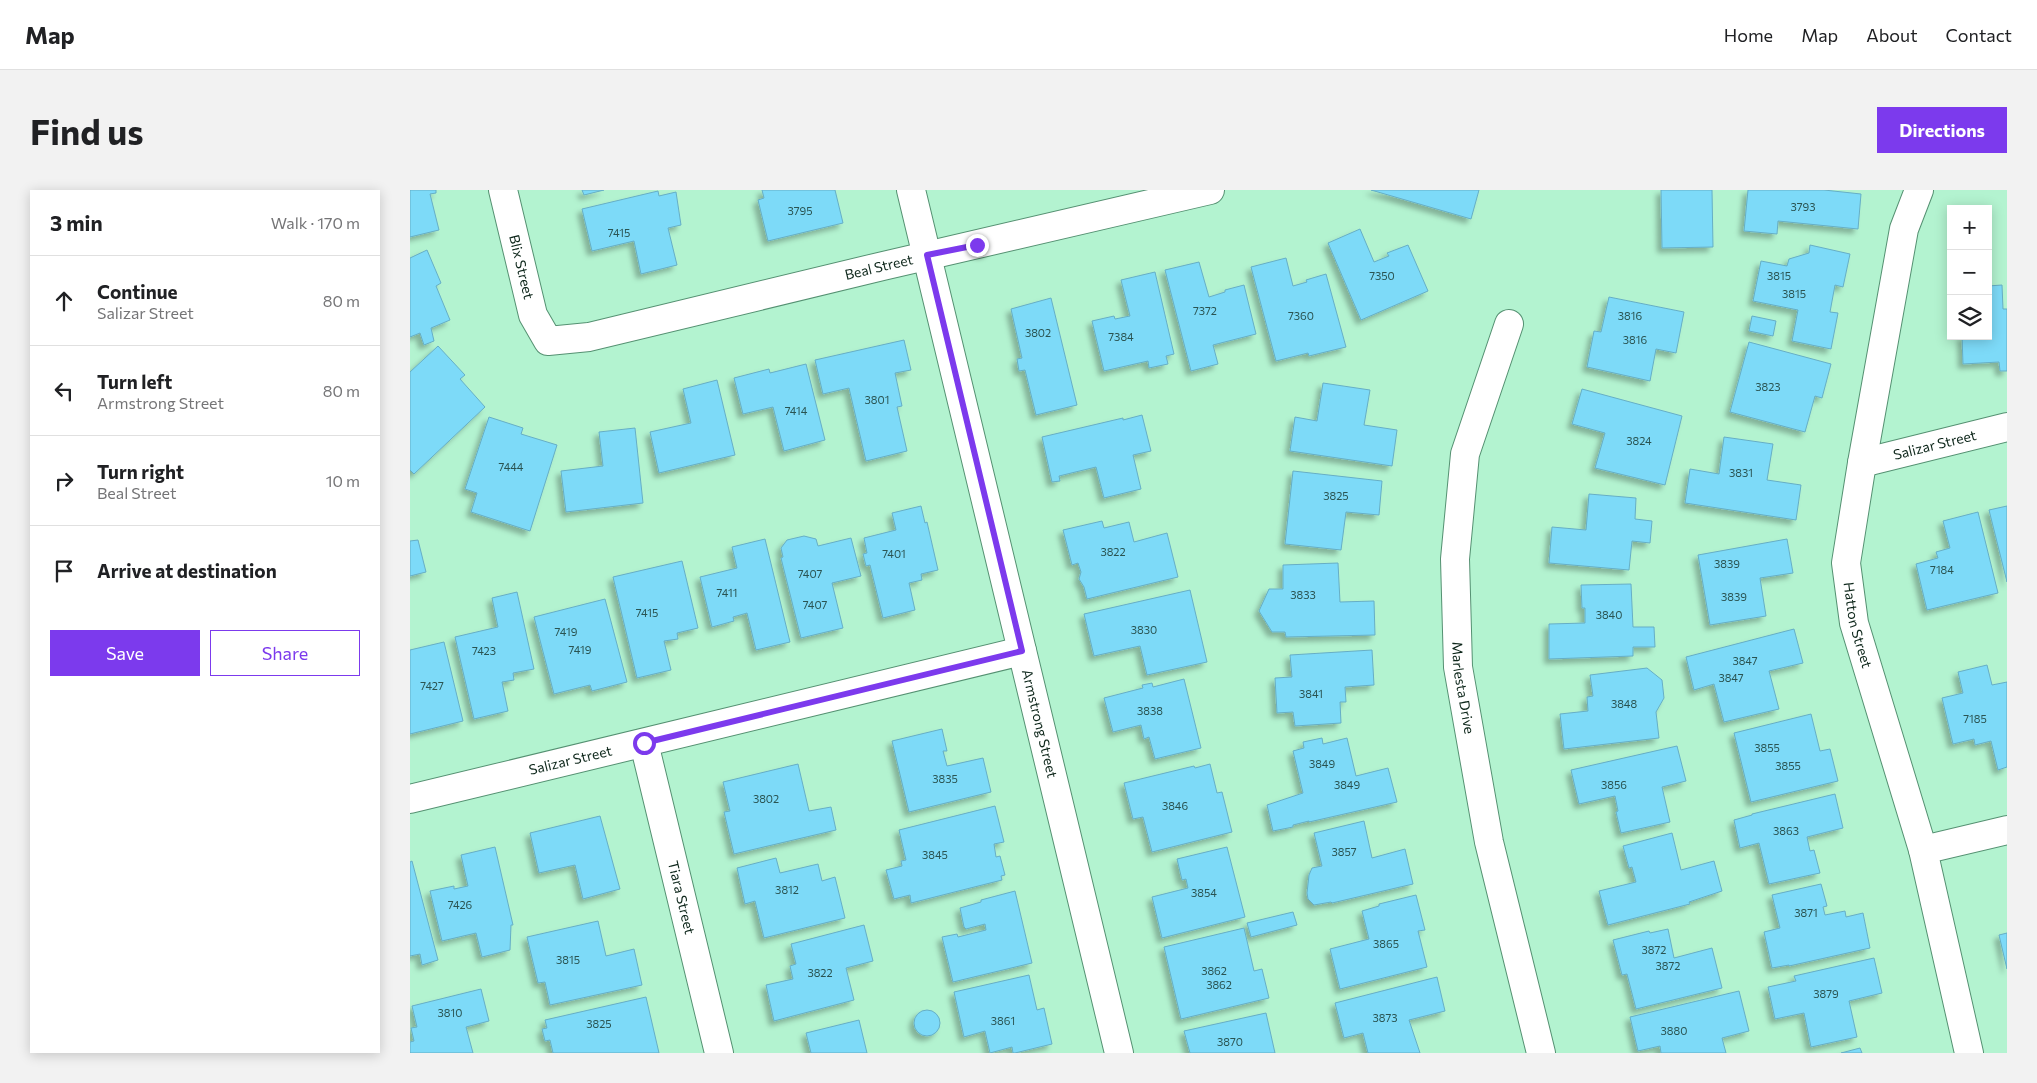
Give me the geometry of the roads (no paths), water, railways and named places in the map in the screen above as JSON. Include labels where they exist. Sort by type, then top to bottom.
[{"type":"street","name":"Blix Street","points":[[503,190],[533,314],[548,341]]},
{"type":"street","name":"Armstrong Street","points":[[911,190],[1119,1053]]},
{"type":"street","name":"Beal Street","points":[[548,341],[589,337],[927,255],[1210,190]]},
{"type":"street","name":"Hatton Street","points":[[1919,190],[1904,229],[1846,563],[1854,623],[1923,850],[1969,1053]]},
{"type":"street","name":"Marlesta Drive","points":[[1509,324],[1466,454],[1455,559],[1458,667],[1489,842],[1541,1053]]},
{"type":"street","name":"Salizar Street","points":[[1862,463],[2007,428]]},
{"type":"street","name":"Salizar Street","points":[[410,799],[1022,651]]},
{"type":"street","name":"Tiara Street","points":[[644,743],[718,1053]]},
{"type":"street","points":[[1923,850],[2007,830]]}]
